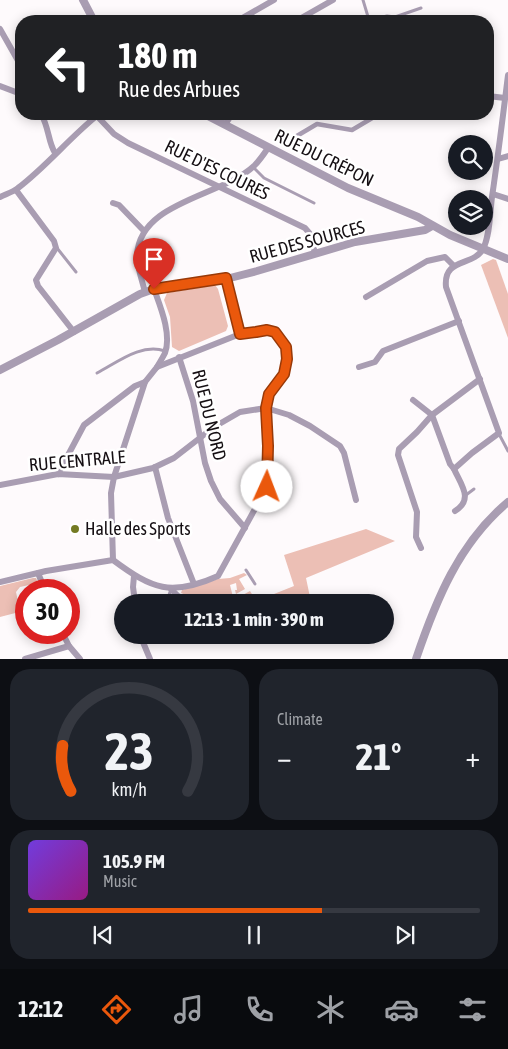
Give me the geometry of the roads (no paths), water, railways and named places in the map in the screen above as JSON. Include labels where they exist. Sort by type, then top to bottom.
[{"type":"street","points":[[83,0],[91,15]]},
{"type":"street","points":[[248,15],[274,0]]},
{"type":"street","points":[[307,15],[333,0]]},
{"type":"street","points":[[0,29],[15,55]]},
{"type":"street","points":[[508,75],[493,194],[508,199]]},
{"type":"street","points":[[0,86],[15,92]]},
{"type":"street","points":[[494,97],[505,98]]},
{"type":"street","points":[[44,120],[50,134],[51,148],[55,153]]},
{"type":"street","points":[[0,197],[16,190],[92,120]]},
{"type":"street","name":"RUE D'ES COURES","points":[[102,120],[120,139],[305,228],[310,236],[315,254]]},
{"type":"street","name":"RUE DU CRÉPON","points":[[215,120],[348,188],[508,259]]},
{"type":"street","points":[[225,125],[228,120]]},
{"type":"street","points":[[285,143],[287,140],[317,124],[352,130],[369,120]]},
{"type":"street","points":[[500,143],[508,148]]},
{"type":"street","points":[[145,292],[137,256],[144,231],[163,213],[253,167],[268,148]]},
{"type":"street","points":[[498,159],[508,156]]},
{"type":"street","points":[[16,190],[54,241],[56,248],[37,276],[38,286],[74,332]]},
{"type":"street","points":[[113,202],[119,205],[144,231]]},
{"type":"street","name":"RUE DES SOURCES","points":[[0,370],[74,332],[145,292],[154,289],[226,278],[355,242],[425,230],[432,226]]},
{"type":"street","points":[[454,469],[472,453],[499,434],[446,287],[446,280],[450,270],[454,266],[478,255],[483,249],[487,235]]},
{"type":"street","points":[[366,297],[427,261],[445,257],[454,266]]},
{"type":"street","points":[[226,278],[240,334]]},
{"type":"street","points":[[113,560],[111,493],[114,477],[145,382],[157,367],[166,348],[165,323],[154,289]]},
{"type":"street","points":[[359,367],[375,362],[383,351],[459,321]]},
{"type":"street","points":[[0,582],[38,573],[113,560],[134,576],[150,584],[171,589],[218,576],[267,487],[268,446],[266,408],[269,394],[284,374],[287,359],[286,347],[275,332],[267,330],[240,334],[157,367]]},
{"type":"street","points":[[166,348],[179,357]]},
{"type":"street","name":"RUE DU NORD","points":[[179,357],[194,401],[205,463],[216,492],[246,528]]},
{"type":"street","points":[[421,548],[416,538],[417,512],[398,455],[400,449],[432,414],[480,379]]},
{"type":"street","points":[[58,474],[84,425],[135,386],[145,382]]},
{"type":"street","points":[[413,400],[432,414],[450,464],[466,495],[466,501],[463,506],[455,511]]},
{"type":"street","name":"RUE CENTRALE","points":[[0,485],[58,474],[114,477],[155,467],[174,458],[214,427],[240,412],[266,408],[296,418],[340,446],[344,453],[356,500]]},
{"type":"street","points":[[155,467],[168,518],[194,584]]},
{"type":"street","points":[[416,659],[439,596],[459,557],[486,522],[508,502]]},
{"type":"street","points":[[38,573],[40,579]]},
{"type":"street","points":[[134,576],[134,594]]},
{"type":"street","points":[[171,589],[176,594]]},
{"type":"street","points":[[144,644],[150,659]]},
{"type":"street","points":[[25,659],[69,646],[80,659]]},
{"type":"lane","points":[[363,0],[368,15]]},
{"type":"lane","points":[[398,15],[421,8]]},
{"type":"lane","points":[[253,167],[264,178],[314,203]]},
{"type":"lane","points":[[56,248],[76,272]]},
{"type":"lane","points":[[97,373],[142,349],[166,348]]},
{"type":"lane","points":[[499,434],[508,451]]},
{"type":"lane","points":[[466,495],[474,489]]},
{"type":"lane","points":[[246,570],[255,584]]},
{"type":"lane","points":[[169,594],[171,589]]},
{"type":"place","name":"Halle des Sports","points":[[75,529]]}]
